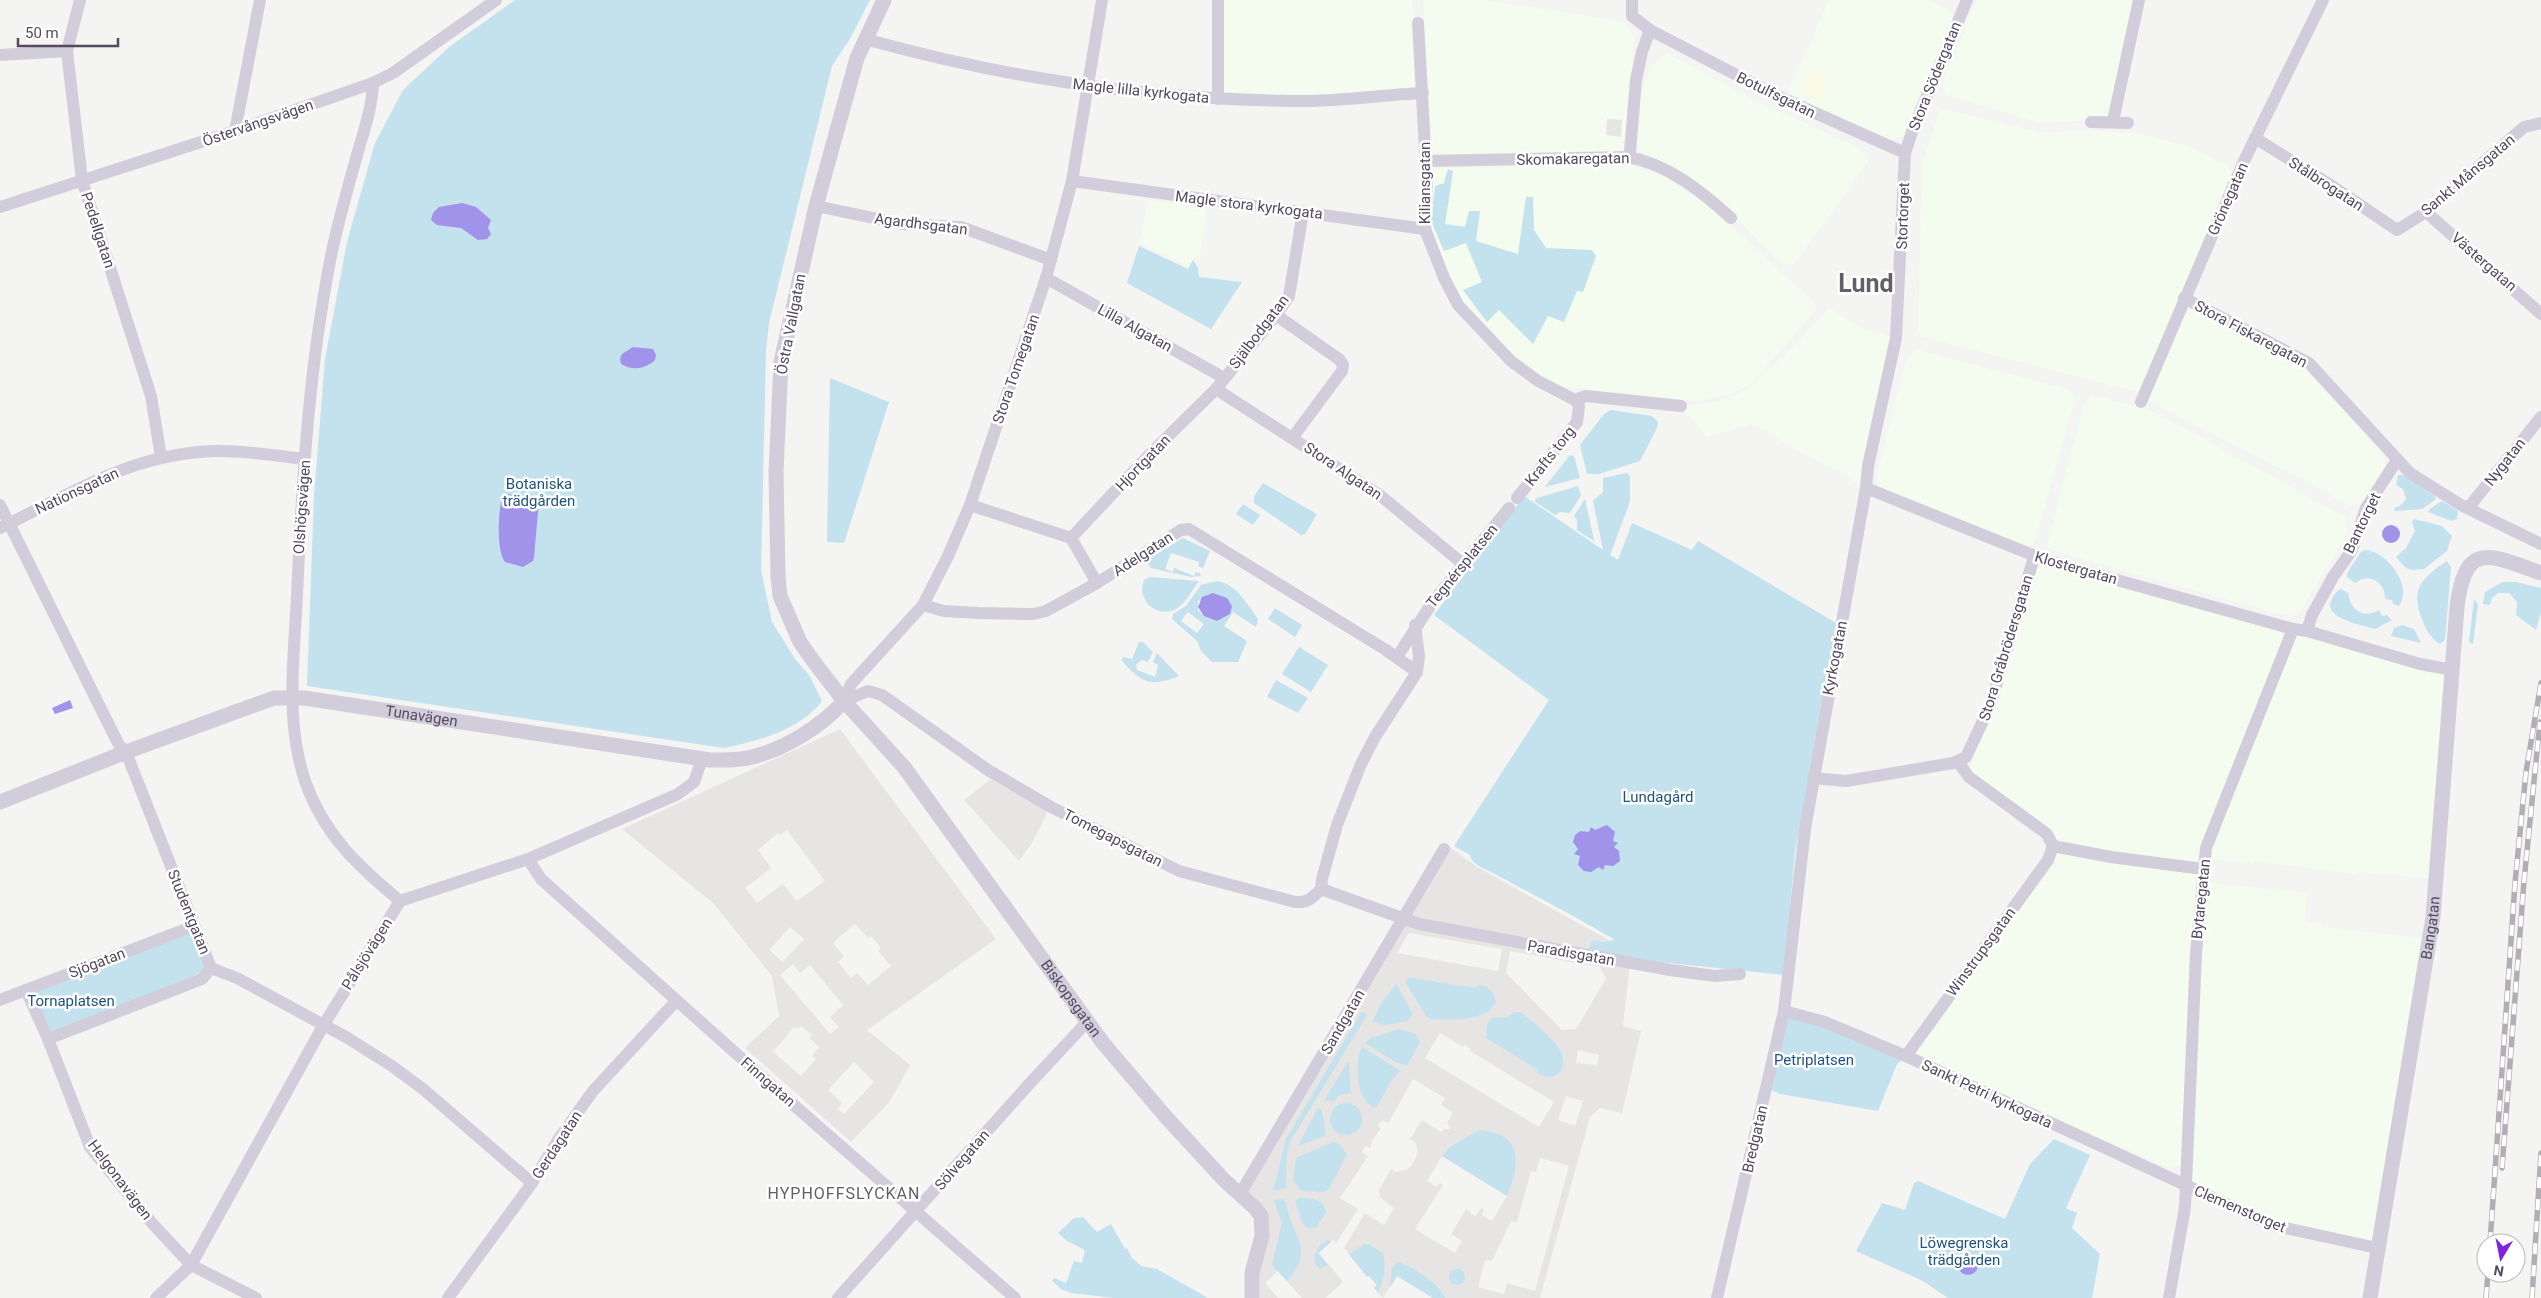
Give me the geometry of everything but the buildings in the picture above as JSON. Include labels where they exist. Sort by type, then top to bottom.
[{"type":"street","name":"Pedellgatan","points":[[80,0],[67,51],[82,180],[151,396],[161,457]]},
{"type":"street","points":[[235,131],[260,0]]},
{"type":"street","name":"Östervångsvägen","points":[[0,207],[235,131],[373,83],[393,73],[496,0]]},
{"type":"street","name":"Östra Vallgatan","points":[[844,701],[800,642],[786,612],[778,577],[776,472],[781,362],[816,206],[857,58],[871,41],[884,0]]},
{"type":"street","name":"Stora Tomegatan","points":[[844,701],[851,684],[923,605],[948,556],[970,505],[1046,278],[1072,182],[1102,0]]},
{"type":"street","points":[[1218,0],[1216,13],[1218,99]]},
{"type":"street","name":"Botulfsgatan","points":[[1632,0],[1632,16],[1650,30],[1775,95],[1905,153]]},
{"type":"street","name":"Stora Södergatan","points":[[1905,153],[1913,129],[1967,0]]},
{"type":"street","points":[[2113,121],[2139,0]]},
{"type":"street","name":"Grönegatan","points":[[2141,402],[2184,298],[2255,138],[2323,0]]},
{"type":"street","name":"Kiliansgatan","points":[[1418,23],[1426,161],[1425,229],[1444,278],[1458,305],[1511,361],[1538,381],[1575,400]]},
{"type":"street","points":[[1628,157],[1639,66],[1650,30]]},
{"type":"street","name":"Magle lilla kyrkogata","points":[[871,41],[988,71],[1089,88],[1218,99],[1311,101],[1423,93]]},
{"type":"street","points":[[0,55],[67,51]]},
{"type":"street","name":"Olshögsvägen","points":[[373,83],[369,117],[332,251],[316,337],[305,459],[292,698],[298,755],[315,805],[332,835],[348,854],[364,871],[400,901]]},
{"type":"street","points":[[2091,122],[2113,121],[2128,123]]},
{"type":"street","name":"Sankt Månsgatan","points":[[2397,230],[2426,212],[2524,127],[2541,123]]},
{"type":"street","name":"Stålbrogatan","points":[[2255,138],[2329,184],[2397,230]]},
{"type":"street","name":"Stortorget","points":[[1896,338],[1905,153]]},
{"type":"street","name":"Skomakaregatan","points":[[1426,161],[1628,157],[1648,161],[1666,170],[1689,184],[1731,218]]},
{"type":"street","name":"Magle stora kyrkogata","points":[[1072,182],[1425,229]]},
{"type":"street","name":"Agardhsgatan","points":[[816,206],[902,224],[961,227],[1051,260]]},
{"type":"street","name":"Själbodgatan","points":[[1216,389],[1276,315],[1289,296],[1303,212]]},
{"type":"street","name":"Västergatan","points":[[2426,212],[2541,314]]},
{"type":"street","name":"Lilla Algatan","points":[[1046,278],[1224,378]]},
{"type":"street","name":"Stora Fiskaregatan","points":[[2184,298],[2309,363],[2397,460]]},
{"type":"street","points":[[1276,315],[1340,360],[1343,365],[1342,371],[1293,437]]},
{"type":"street","name":"Kyrkogatan","points":[[1788,980],[1800,862],[1813,778],[1866,488],[1868,466],[1896,338]]},
{"type":"street","name":"Stora Algatan","points":[[1216,389],[1293,437],[1381,496],[1463,564]]},
{"type":"street","name":"Hjortgatan","points":[[1071,538],[1148,456],[1216,389]]},
{"type":"street","points":[[1575,400],[1586,396],[1681,406]]},
{"type":"street","name":"Krafts torg","points":[[1513,503],[1577,422],[1580,414],[1579,406],[1575,400]]},
{"type":"street","name":"Nygatan","points":[[2470,507],[2541,417]]},
{"type":"street","name":"Nationsgatan","points":[[5,526],[108,473],[161,457],[215,451],[305,459]]},
{"type":"street","points":[[2397,460],[2421,481],[2461,505],[2470,507],[2541,544]]},
{"type":"street","name":"Bantorget","points":[[2307,631],[2312,615],[2328,585],[2352,550],[2366,508],[2397,460]]},
{"type":"street","name":"Klostergatan","points":[[1866,488],[2034,557],[2293,629]]},
{"type":"street","name":"Tegnérsplatsen","points":[[1397,657],[1415,625],[1513,503]]},
{"type":"street","name":"Studentgatan","points":[[0,505],[5,526],[112,730],[126,752],[211,968],[237,978],[392,1066],[423,1089],[532,1183]]},
{"type":"street","points":[[970,505],[1071,538],[1097,583]]},
{"type":"street","name":"Adelgatan","points":[[923,605],[944,611],[1033,614],[1052,608],[1097,583],[1180,530],[1189,529],[1397,657]]},
{"type":"street","name":"Stora Gråbrödersgatan","points":[[1958,762],[1970,752],[1990,706],[2034,557]]},
{"type":"street","name":"Bangatan","points":[[2370,1298],[2433,917],[2459,589],[2465,570],[2477,560],[2487,557],[2505,560],[2541,574]]},
{"type":"street","points":[[1403,918],[1321,889],[1337,825],[1361,764],[1375,737],[1418,672],[1419,656],[1415,625]]},
{"type":"street","points":[[2293,629],[2307,631],[2420,664],[2453,670]]},
{"type":"street","name":"Bytaregatan","points":[[2186,1185],[2196,953],[2203,869],[2210,834],[2293,629]]},
{"type":"street","points":[[1397,657],[1418,672]]},
{"type":"street","name":"Tomegapsgatan","points":[[844,701],[868,691],[882,695],[988,770],[1051,807],[1180,871],[1295,902],[1304,902],[1311,899],[1321,889]]},
{"type":"street","name":"Tunavägen","points":[[0,802],[126,752],[274,698],[292,698],[702,759],[731,760],[760,755],[804,733],[833,714],[844,701]]},
{"type":"street","name":"Biskopsgatan","points":[[844,701],[904,767],[1087,1022],[1166,1117],[1224,1180],[1255,1208],[1261,1216],[1263,1225],[1252,1273],[1252,1298]]},
{"type":"street","name":"Pålsjövägen","points":[[156,1298],[191,1265],[323,1026],[400,901],[528,859],[687,789],[696,777],[702,759]]},
{"type":"street","points":[[1813,778],[1846,781],[1958,762],[1969,777],[2047,834],[2054,846],[2111,857],[2203,869]]},
{"type":"street","name":"Winstrupsgatan","points":[[1906,1056],[2048,860],[2054,846]]},
{"type":"street","name":"Sandgatan","points":[[1240,1194],[1444,849]]},
{"type":"street","name":"Finngatan","points":[[528,859],[540,879],[676,1001],[1016,1298]]},
{"type":"street","name":"Paradisgatan","points":[[1403,918],[1428,926],[1614,961],[1716,976],[1740,974]]},
{"type":"street","name":"Sjögatan","points":[[0,1000],[194,926]]},
{"type":"street","points":[[48,1039],[202,979],[211,968]]},
{"type":"street","name":"Bredgatan","points":[[1717,1298],[1784,1011],[1788,980]]},
{"type":"street","name":"Helgonavägen","points":[[26,990],[48,1039],[90,1147],[151,1222],[191,1265],[256,1298]]},
{"type":"street","name":"Gerdagatan","points":[[448,1298],[532,1183],[558,1140],[593,1091],[676,1001]]},
{"type":"street","name":"Sankt Petri kyrkogata","points":[[1784,1011],[1825,1022],[1906,1056],[2186,1185]]},
{"type":"street","name":"Sölvegatan","points":[[838,1298],[1087,1022]]},
{"type":"street","name":"Clemenstorget","points":[[2168,1298],[2185,1207],[2186,1185],[2280,1228],[2377,1248]]},
{"type":"shaded area","points":[[1222,0],[1412,0],[1417,87],[1412,91],[1267,98],[1228,97],[1220,90]]},
{"type":"shaded area","points":[[1423,0],[1485,0],[1626,23],[1634,37],[1626,149],[1618,156],[1445,156],[1432,150]]},
{"type":"shaded area","points":[[1829,0],[1926,0],[1949,9],[1954,17],[1904,136],[1891,140],[1787,93]]},
{"type":"shaded area","points":[[1977,0],[2132,0],[2109,117],[2098,120],[2041,123],[1945,95],[1942,83]]},
{"type":"shaded area","points":[[1667,54],[1765,105],[1858,147],[1869,161],[1794,264],[1783,265],[1715,196],[1638,150],[1636,138],[1642,89],[1652,65]]},
{"type":"shaded area","points":[[1814,67],[1831,74],[1820,101],[1802,93]]},
{"type":"shaded area","points":[[1944,109],[2042,133],[2077,130],[2142,134],[2187,146],[2230,166],[2231,177],[2143,389],[2138,392],[1922,337],[1918,329],[1922,165],[1939,112]]},
{"type":"shaded area","points":[[1607,119],[1622,120],[1621,137],[1606,135]]},
{"type":"shaded area","points":[[1635,166],[1663,176],[1711,207],[1815,303],[1815,311],[1752,383],[1730,395],[1695,401],[1566,387],[1544,381],[1514,358],[1467,309],[1432,239],[1433,168]]},
{"type":"shaded area","points":[[1148,200],[1207,209],[1200,255],[1193,258],[1189,267],[1139,242]]},
{"type":"shaded area","points":[[462,203],[476,207],[491,220],[488,228],[491,234],[487,239],[478,240],[461,228],[437,225],[431,220],[433,213],[439,207]]},
{"type":"shaded area","points":[[1829,308],[1860,327],[1896,338],[1866,488],[1751,424],[1707,437],[1681,406],[1703,404],[1724,399],[1748,389]]},
{"type":"shaded area","points":[[2192,309],[2304,368],[2384,456],[2386,465],[2363,503],[2351,506],[2150,401],[2148,393],[2183,313]]},
{"type":"shaded area","points":[[633,347],[653,349],[656,355],[655,360],[639,368],[630,368],[621,364],[622,354]]},
{"type":"shaded area","points":[[1918,350],[2068,389],[2075,400],[2034,545],[2020,547],[1880,489],[1877,473],[1907,357]]},
{"type":"shaded area","points":[[2093,395],[2153,411],[2347,518],[2347,534],[2298,615],[2287,616],[2050,550],[2047,545],[2085,400]]},
{"type":"shaded area","points":[[503,495],[535,498],[539,501],[534,557],[533,561],[523,567],[505,562],[500,549],[500,509]]},
{"type":"shaded area","points":[[2391,525],[2397,528],[2400,534],[2397,540],[2391,543],[2385,540],[2382,534],[2385,528]]},
{"type":"shaded area","points":[[2047,564],[2278,629],[2286,639],[2203,845],[2183,1165],[2168,1168],[1916,1057],[1913,1051],[2051,852],[2044,837],[1968,772],[1996,699],[2035,570]]},
{"type":"shaded area","points":[[1213,593],[1227,598],[1232,606],[1230,614],[1217,621],[1204,616],[1198,607],[1202,597]]},
{"type":"shaded area","points":[[2293,629],[2446,669],[2437,879],[2356,872],[2355,874],[2255,861],[2254,864],[2205,858]]},
{"type":"shaded area","points":[[70,700],[73,708],[55,714],[52,708]]},
{"type":"shaded area","points":[[840,729],[996,939],[867,1030],[910,1065],[890,1101],[851,1142],[745,1048],[779,1016],[772,976],[714,904],[622,829]],"holes":[[[787,830],[825,881],[797,901],[783,884],[757,903],[745,888],[771,868],[758,850],[778,833],[780,835]],[[855,924],[868,938],[871,936],[881,948],[878,951],[891,966],[868,985],[857,973],[851,978],[838,962],[844,956],[833,943]],[[790,927],[804,939],[783,962],[769,950]],[[793,964],[800,973],[810,965],[843,1005],[830,1017],[839,1027],[830,1034],[780,975]],[[801,1026],[812,1035],[809,1038],[819,1047],[812,1056],[816,1059],[801,1076],[773,1052],[794,1027],[798,1029]],[[854,1062],[874,1082],[844,1114],[837,1109],[842,1103],[828,1090]]]},
{"type":"shaded area","points":[[991,779],[1045,809],[1047,814],[1032,843],[1019,861],[964,800]]},
{"type":"shaded area","points":[[1607,825],[1615,832],[1613,841],[1618,843],[1614,847],[1619,851],[1620,861],[1613,866],[1605,865],[1603,870],[1599,867],[1591,872],[1584,871],[1578,865],[1580,856],[1574,854],[1578,849],[1573,842],[1575,835],[1580,831],[1589,832],[1591,827],[1595,830]]},
{"type":"shaded area","points":[[1447,845],[1477,867],[1616,944],[1630,963],[1623,1026],[1641,1031],[1622,1113],[1600,1108],[1590,1117],[1540,1298],[1433,1298],[1397,1276],[1383,1298],[1374,1288],[1377,1285],[1369,1276],[1367,1277],[1344,1248],[1365,1213],[1384,1225],[1394,1208],[1379,1197],[1381,1194],[1378,1192],[1391,1169],[1396,1172],[1408,1169],[1413,1164],[1418,1152],[1415,1142],[1410,1139],[1422,1120],[1441,1132],[1444,1129],[1450,1129],[1447,1123],[1453,1113],[1441,1105],[1445,1098],[1413,1079],[1388,1123],[1382,1120],[1378,1126],[1381,1128],[1372,1141],[1370,1148],[1366,1146],[1362,1152],[1368,1156],[1340,1198],[1358,1209],[1336,1243],[1333,1240],[1319,1253],[1343,1282],[1325,1298],[1302,1298],[1278,1271],[1265,1283],[1278,1298],[1252,1298],[1263,1225],[1240,1194]],"holes":[[[1409,933],[1502,949],[1498,971],[1397,953]],[[1510,951],[1600,967],[1606,979],[1576,1029],[1562,1030],[1506,973]],[[1440,1033],[1463,1047],[1465,1045],[1471,1049],[1470,1051],[1554,1102],[1539,1127],[1425,1058]],[[1578,1050],[1599,1055],[1597,1065],[1576,1063]],[[1566,1096],[1583,1101],[1575,1126],[1558,1120]],[[1442,1156],[1507,1196],[1492,1221],[1482,1215],[1484,1210],[1481,1208],[1475,1217],[1466,1209],[1451,1234],[1462,1241],[1455,1253],[1415,1229],[1443,1185],[1440,1183],[1437,1187],[1427,1181]],[[1540,1158],[1569,1166],[1535,1291],[1507,1283],[1504,1294],[1478,1287],[1485,1260],[1492,1261],[1511,1221],[1517,1222],[1531,1171],[1536,1172]]]},
{"type":"shaded area","points":[[2202,882],[2307,893],[2305,922],[2322,924],[2322,927],[2430,939],[2377,1248],[2293,1231],[2186,1185]]},
{"type":"shaded area","points":[[1968,1255],[1975,1258],[1978,1265],[1975,1272],[1968,1275],[1961,1272],[1958,1265],[1961,1258]]},
{"type":"green space","name":"Botaniska trädgården","points":[[515,0],[870,0],[851,37],[832,66],[769,323],[766,351],[761,570],[772,622],[795,659],[809,675],[822,701],[802,720],[764,738],[724,748],[307,686],[314,496],[325,359],[347,242],[375,143],[403,90],[449,47]]},
{"type":"green space","points":[[1448,169],[1453,171],[1445,224],[1465,227],[1469,211],[1480,211],[1476,241],[1518,254],[1526,197],[1533,197],[1534,230],[1546,248],[1592,250],[1596,256],[1583,292],[1577,291],[1564,322],[1548,316],[1533,344],[1499,310],[1487,322],[1463,290],[1482,282],[1466,243],[1444,251],[1431,221],[1435,186],[1444,183]]},
{"type":"green space","points":[[1139,246],[1188,269],[1193,260],[1198,268],[1199,277],[1242,282],[1211,329],[1127,283]]},
{"type":"green space","points":[[830,378],[889,402],[844,543],[827,542]]},
{"type":"green space","points":[[1611,410],[1652,416],[1658,422],[1657,428],[1640,461],[1599,474],[1587,474],[1580,445],[1604,414]]},
{"type":"green space","points":[[1570,455],[1574,456],[1580,478],[1545,487]]},
{"type":"green space","name":"Lundagård","points":[[1627,473],[1630,476],[1630,502],[1610,555],[1618,560],[1632,523],[1692,550],[1698,541],[1836,623],[1795,852],[1784,975],[1619,958],[1588,949],[1593,940],[1603,942],[1615,940],[1479,866],[1470,855],[1454,846],[1549,700],[1434,615],[1524,496],[1603,550],[1593,501],[1603,492],[1603,478]]},
{"type":"green space","points":[[2398,475],[2403,475],[2435,496],[2436,499],[2422,509],[2395,511],[2394,508],[2401,505],[2406,499],[2403,489],[2396,485]]},
{"type":"green space","points":[[1263,483],[1317,514],[1305,534],[1301,535],[1254,503],[1254,496]]},
{"type":"green space","points":[[1578,486],[1581,495],[1570,513],[1560,512],[1555,515],[1534,501],[1537,498]]},
{"type":"green space","points":[[1585,499],[1594,541],[1577,530],[1577,520],[1574,516]]},
{"type":"green space","points":[[2442,501],[2458,511],[2457,519],[2451,521],[2428,512]]},
{"type":"green space","points":[[1243,504],[1260,515],[1253,525],[1236,514]]},
{"type":"green space","points":[[2414,519],[2442,526],[2452,536],[2447,551],[2424,569],[2412,570],[2406,568],[2396,557],[2406,548],[2415,531],[2412,522]]},
{"type":"green space","points":[[1183,538],[1210,551],[1203,568],[1198,566],[1199,562],[1171,553],[1165,569],[1173,572],[1174,568],[1194,576],[1196,572],[1201,574],[1200,576],[1191,577],[1151,568],[1145,560]]},
{"type":"green space","points":[[2365,550],[2382,556],[2396,571],[2403,589],[2403,598],[2399,606],[2393,604],[2392,600],[2385,599],[2383,588],[2376,580],[2366,578],[2355,583],[2347,577],[2347,573],[2360,553]]},
{"type":"green space","points":[[2447,561],[2451,567],[2445,640],[2440,644],[2432,637],[2425,626],[2417,599],[2418,592],[2425,579]]},
{"type":"green space","points":[[1150,577],[1199,581],[1180,606],[1176,609],[1162,612],[1150,606],[1143,594],[1144,580]]},
{"type":"green space","points":[[1218,581],[1225,583],[1241,596],[1258,619],[1256,627],[1233,612],[1224,626],[1247,641],[1238,662],[1212,662],[1201,651],[1197,641],[1172,619],[1173,614],[1186,606],[1201,585]],"holes":[[[1218,594],[1226,616],[1211,618],[1198,610],[1198,601]],[[1188,612],[1204,624],[1197,633],[1181,621]]]},
{"type":"green space","points":[[2502,582],[2516,582],[2541,588],[2541,612],[2536,630],[2516,615],[2517,602],[2509,593],[2498,593],[2492,598],[2490,605],[2483,604],[2485,592]]},
{"type":"green space","points":[[2341,589],[2348,593],[2352,605],[2359,612],[2368,614],[2379,610],[2382,616],[2387,615],[2392,620],[2375,629],[2339,617],[2330,607],[2334,596]]},
{"type":"green space","points":[[2474,599],[2478,604],[2473,644],[2469,642]]},
{"type":"green space","points":[[1275,608],[1302,625],[1295,637],[1268,619]]},
{"type":"green space","points":[[2402,625],[2414,629],[2421,643],[2391,636],[2394,628]]},
{"type":"green space","points":[[1139,642],[1143,642],[1153,652],[1148,662],[1142,660],[1136,664],[1137,670],[1155,677],[1158,665],[1153,662],[1157,653],[1179,676],[1161,682],[1154,682],[1142,679],[1136,675],[1122,661],[1123,657],[1132,659]]},
{"type":"green space","points":[[1299,647],[1328,665],[1311,692],[1282,674]]},
{"type":"green space","points":[[1276,680],[1308,698],[1298,713],[1267,697]]},
{"type":"green space","name":"Tornaplatsen","points":[[194,926],[211,968],[48,1039],[26,990]]},
{"type":"green space","points":[[1408,977],[1475,988],[1478,985],[1482,986],[1490,990],[1496,1001],[1486,1013],[1477,1016],[1448,1020],[1431,1019],[1426,1016],[1406,983]]},
{"type":"green space","points":[[1396,984],[1413,1014],[1407,1021],[1381,1024],[1373,1021],[1382,1002]]},
{"type":"green space","points":[[1362,1011],[1367,1015],[1291,1140],[1287,1154],[1286,1188],[1273,1191],[1286,1139]]},
{"type":"green space","name":"Petriplatsen","points":[[1784,1011],[1906,1056],[1897,1064],[1878,1111],[1780,1094],[1767,1088]]},
{"type":"green space","points":[[1515,1012],[1521,1012],[1544,1031],[1559,1048],[1563,1056],[1563,1065],[1559,1073],[1554,1077],[1543,1076],[1537,1073],[1538,1070],[1486,1038],[1487,1024],[1492,1018],[1508,1017]]},
{"type":"green space","points":[[1399,1029],[1416,1034],[1420,1043],[1407,1065],[1397,1063],[1365,1043],[1371,1038]]},
{"type":"green space","points":[[1362,1047],[1401,1071],[1393,1078],[1376,1108],[1369,1105],[1364,1099],[1358,1082],[1359,1054]]},
{"type":"green space","points":[[1347,1063],[1349,1063],[1351,1093],[1339,1095],[1334,1101],[1324,1101]]},
{"type":"green space","points":[[1346,1103],[1358,1107],[1362,1119],[1358,1131],[1346,1135],[1334,1131],[1330,1119],[1334,1107]]},
{"type":"green space","points":[[1318,1108],[1322,1110],[1326,1135],[1298,1146]]},
{"type":"green space","points":[[1479,1130],[1504,1137],[1511,1144],[1515,1152],[1516,1162],[1507,1196],[1442,1156],[1450,1147]]},
{"type":"green space","name":"Löwegrenska trädgården","points":[[2054,1139],[2090,1155],[2066,1208],[2077,1213],[2072,1228],[2100,1254],[2092,1298],[1948,1298],[1923,1281],[1856,1251],[1882,1203],[1905,1210],[1914,1183],[1918,1181],[2005,1219],[2030,1164]]},
{"type":"green space","points":[[1333,1142],[1339,1144],[1347,1154],[1329,1189],[1324,1192],[1302,1191],[1293,1181],[1296,1158]]},
{"type":"green space","points":[[1299,1198],[1316,1200],[1325,1208],[1326,1213],[1316,1227],[1309,1229],[1303,1224],[1295,1202]]},
{"type":"green space","points":[[1282,1199],[1286,1202],[1300,1242],[1301,1251],[1296,1270],[1287,1281],[1272,1265],[1282,1223],[1274,1200]]},
{"type":"green space","points":[[1083,1217],[1097,1232],[1111,1224],[1125,1249],[1127,1248],[1132,1258],[1141,1266],[1157,1269],[1208,1298],[1114,1298],[1071,1293],[1061,1289],[1052,1281],[1054,1278],[1066,1283],[1074,1261],[1082,1263],[1085,1250],[1067,1241],[1058,1233],[1074,1218]]},
{"type":"green space","points":[[1328,1240],[1331,1242],[1318,1253],[1328,1265],[1320,1269],[1315,1264],[1316,1253],[1319,1246]]},
{"type":"green space","points":[[1364,1244],[1368,1244],[1383,1253],[1384,1272],[1378,1292],[1374,1288],[1377,1285],[1369,1276],[1367,1277],[1349,1254]]},
{"type":"green space","points":[[1397,1262],[1425,1276],[1443,1293],[1445,1298],[1433,1298],[1397,1276],[1390,1288],[1392,1268]]},
{"type":"green space","points":[[1454,1269],[1460,1269],[1465,1274],[1463,1283],[1454,1285],[1449,1280],[1449,1274]]},
{"type":"railway","points":[[2491,1233],[2515,883],[2526,772],[2541,683]]},
{"type":"railway","points":[[2502,1168],[2524,881],[2540,722]]},
{"type":"railway","points":[[2532,1298],[2541,1153]]},
{"type":"railway","points":[[2486,1298],[2487,1283]]},
{"type":"district","name":"Lund","points":[[1866,283]]},
{"type":"district","name":"HYPHOFFSLYCKAN","points":[[844,1193]]}]
